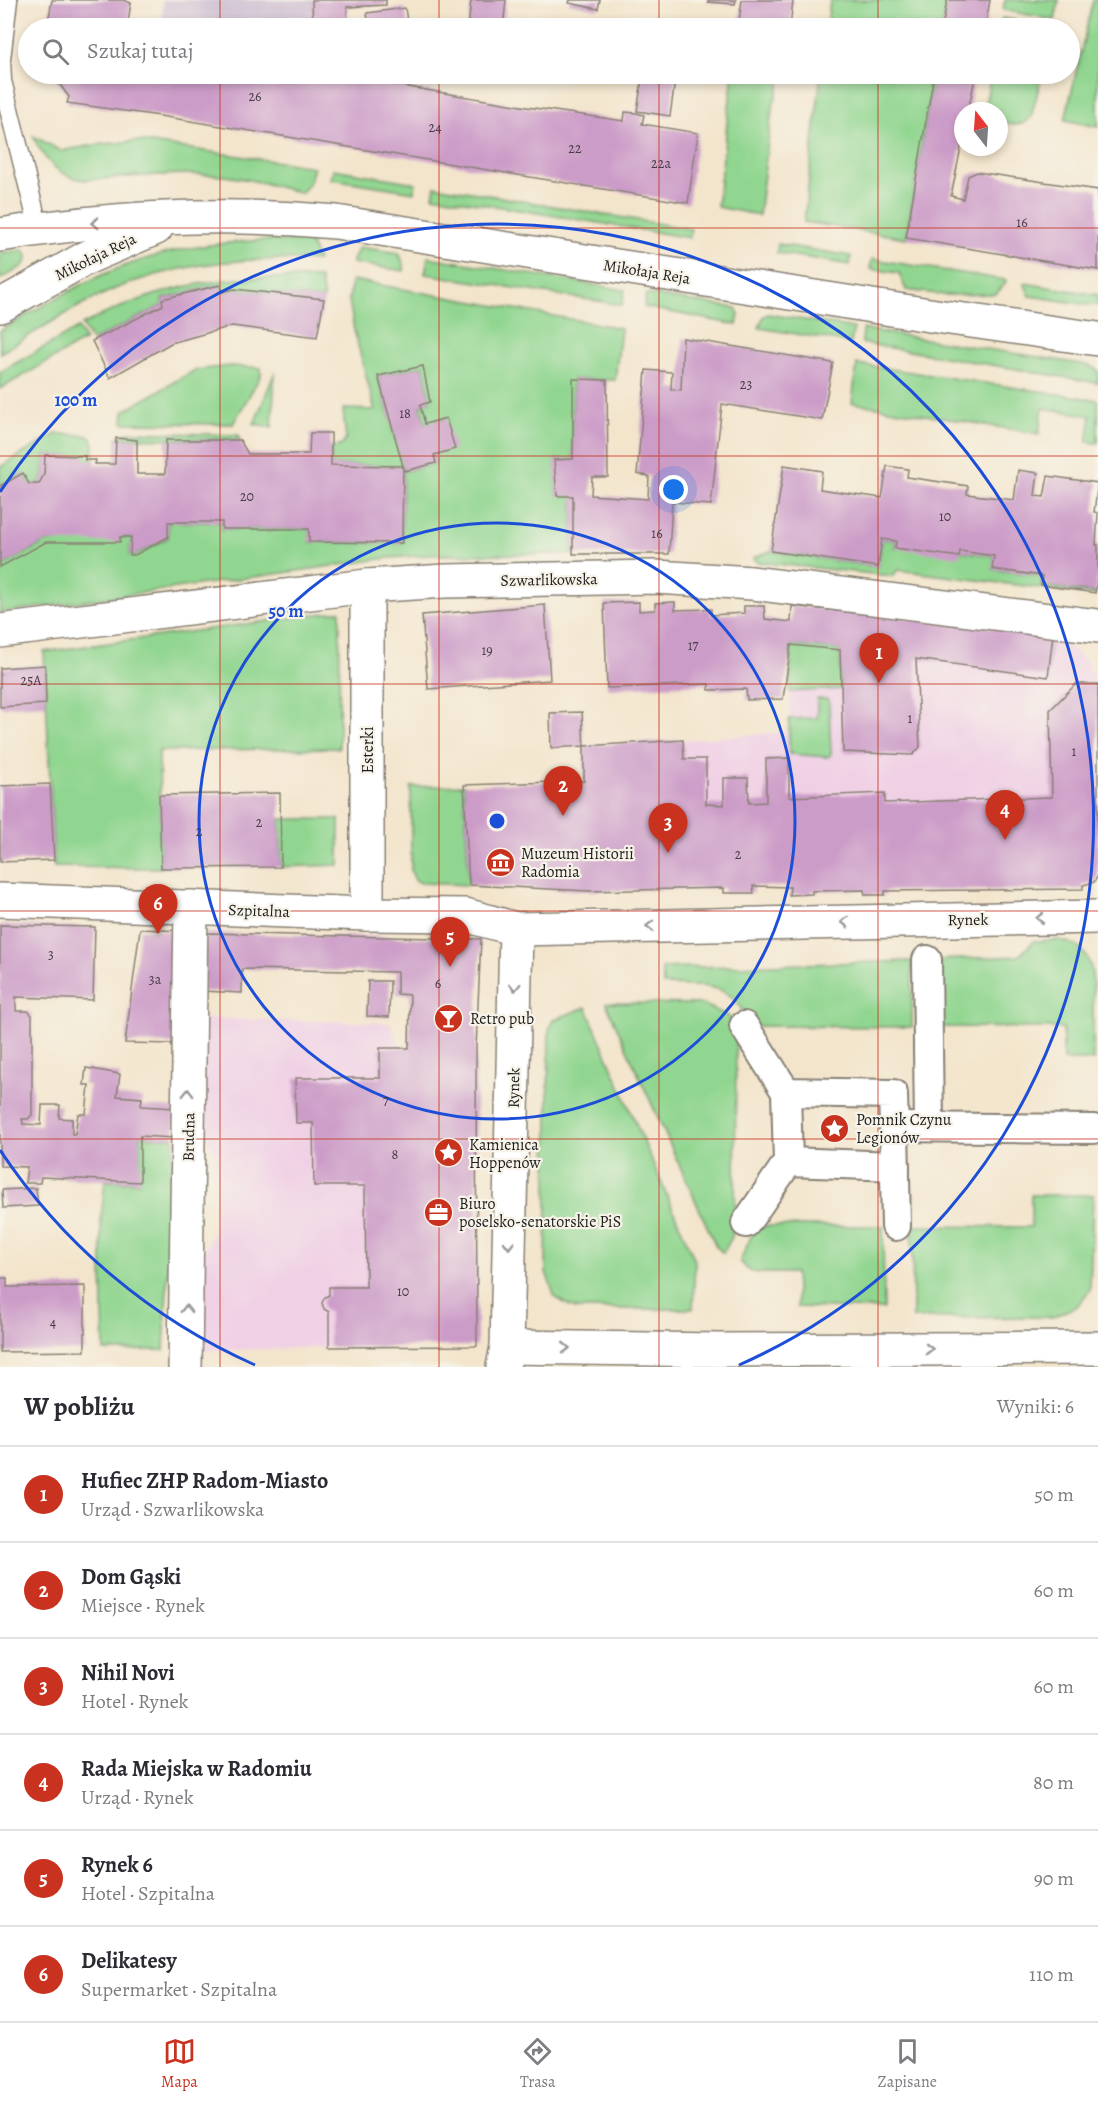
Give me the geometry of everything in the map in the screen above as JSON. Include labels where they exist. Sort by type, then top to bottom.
[{"type":"street","name":"Mikołaja Reja","points":[[0,235],[94,223],[195,218],[258,216],[336,222],[936,316],[1098,339]]},
{"type":"street","name":"Mikołaja Reja","points":[[0,306],[86,258],[161,226],[195,218]]},
{"type":"street","name":"Szwarlikowska","points":[[0,631],[367,586],[445,581],[656,577],[752,583],[1098,626]]},
{"type":"street","name":"Esterki","points":[[367,586],[367,914]]},
{"type":"street","name":"Szpitalna","points":[[0,900],[367,914],[465,915],[516,928]]},
{"type":"street","name":"Brudna","points":[[185,1367],[191,907]]},
{"type":"street","name":"Rynek","points":[[1098,917],[516,928],[505,1357],[720,1350],[1098,1348]]},
{"type":"street","points":[[927,960],[929,1127]]},
{"type":"street","points":[[744,1026],[786,1092],[788,1162],[746,1223]]},
{"type":"street","points":[[786,1092],[893,1094],[896,1226]]},
{"type":"street","points":[[894,1126],[1093,1129]]},
{"type":"street","points":[[788,1162],[895,1166]]},
{"type":"lane","points":[[8,0],[1,59],[2,81],[39,229]]},
{"type":"shaded area","points":[[163,0],[347,0],[348,18],[163,18]]},
{"type":"shaded area","points":[[792,606],[1053,634],[1053,642],[1073,649],[1085,660],[1090,668],[1094,684],[1098,684],[1098,866],[1083,866],[1083,889],[886,891],[885,895],[865,895],[864,890],[812,891],[812,894],[789,895],[789,759],[766,759],[766,802],[749,803],[748,778],[724,778],[724,805],[706,804],[706,759],[684,759],[683,740],[789,732]]},
{"type":"shaded area","points":[[201,1018],[390,1023],[400,1048],[476,1048],[477,1346],[199,1351],[200,1260],[214,1232],[217,1155],[201,1123]]},
{"type":"green space","points":[[830,0],[947,0],[944,18],[828,18]]},
{"type":"green space","points":[[1005,0],[1059,0],[1055,18],[1003,10]]},
{"type":"green space","points":[[1093,0],[1098,0],[1098,127],[1065,120],[1073,84],[1080,84],[1080,56]]},
{"type":"green space","points":[[732,84],[780,84],[772,109],[759,215],[717,207]]},
{"type":"green space","points":[[820,84],[932,84],[906,238],[804,222]]},
{"type":"green space","points":[[989,84],[1040,84],[1031,117],[1017,125],[1008,124],[1008,102],[986,102]]},
{"type":"green space","points":[[33,136],[61,151],[137,141],[314,167],[309,184],[302,193],[246,179],[219,176],[162,175],[85,180],[67,176],[53,166]]},
{"type":"green space","points":[[333,169],[416,183],[414,192],[331,179]]},
{"type":"green space","points":[[435,186],[691,229],[690,238],[433,196]]},
{"type":"green space","points":[[267,240],[310,242],[318,261],[235,261],[152,276],[86,302],[0,353],[0,331],[99,276],[170,252],[228,243]]},
{"type":"green space","points":[[778,244],[851,256],[850,265],[777,253]]},
{"type":"green space","points":[[359,247],[399,253],[404,271],[352,263]]},
{"type":"green space","points":[[24,250],[27,260],[24,264],[0,279],[0,253]]},
{"type":"green space","points":[[428,257],[625,290],[622,305],[425,274]]},
{"type":"green space","points":[[872,259],[1006,280],[996,294],[945,295],[906,290],[899,273],[870,269]]},
{"type":"green space","points":[[247,278],[320,278],[324,299],[234,289],[222,292],[219,285],[162,299],[163,305],[92,341],[82,325],[157,294],[196,284]]},
{"type":"green space","points":[[352,280],[621,328],[615,380],[573,379],[573,459],[555,460],[557,495],[573,496],[573,554],[430,555],[388,558],[0,613],[0,567],[46,542],[131,537],[130,555],[135,555],[168,538],[168,522],[222,522],[222,529],[309,529],[310,542],[402,543],[403,466],[331,465],[331,448],[342,445],[346,439],[343,409],[375,410],[354,330],[349,299]],"holes":[[[423,366],[430,402],[420,405],[425,424],[446,418],[434,455],[436,463],[405,471],[378,376]]]},
{"type":"green space","points":[[1024,283],[1098,295],[1098,305],[1030,296]]},
{"type":"green space","points":[[646,294],[736,308],[739,315],[737,325],[644,307]]},
{"type":"green space","points":[[768,314],[854,328],[851,343],[759,328],[763,317]]},
{"type":"green space","points":[[78,328],[85,340],[0,389],[0,372]]},
{"type":"green space","points":[[863,329],[1087,365],[1098,370],[1098,383],[862,343]]},
{"type":"green space","points":[[857,364],[1098,400],[1098,443],[1087,442],[1091,416],[1043,408],[1039,434],[852,403]]},
{"type":"green space","points":[[231,366],[261,368],[261,375],[233,424],[123,423],[124,411],[195,370]]},
{"type":"green space","points":[[275,372],[272,427],[254,424]]},
{"type":"green space","points":[[130,432],[238,435],[240,440],[116,438]]},
{"type":"green space","points":[[56,434],[91,437],[94,444],[93,461],[85,460],[84,456],[45,455],[44,474],[39,484],[29,484],[23,473],[0,486],[0,467]]},
{"type":"green space","points":[[882,539],[896,541],[895,548],[960,551],[994,556],[993,569],[1042,576],[1041,585],[1095,593],[1095,595],[898,570],[892,576],[757,562],[753,558],[771,551],[878,567]]},
{"type":"green space","points":[[340,611],[339,748],[159,751],[161,868],[54,867],[44,652]]},
{"type":"green space","points":[[791,645],[840,650],[841,689],[790,692]]},
{"type":"green space","points":[[817,699],[827,699],[829,702],[831,754],[828,757],[789,754],[789,719],[817,718]]},
{"type":"green space","points":[[464,785],[469,885],[421,883],[415,880],[411,871],[411,787]]},
{"type":"green space","points":[[280,819],[339,819],[339,865],[281,867]]},
{"type":"green space","points":[[1058,940],[1080,948],[1090,964],[1093,985],[1093,1060],[1063,1060],[1063,1028],[941,1027],[940,960],[1019,956],[1034,941]]},
{"type":"green space","points":[[912,961],[912,1027],[749,1026],[735,1000],[726,993],[704,986],[663,985],[662,968]]},
{"type":"green space","points":[[606,1003],[703,1004],[730,1017],[736,1026],[735,1220],[732,1237],[723,1253],[716,1246]]},
{"type":"green space","points":[[586,1007],[695,1261],[693,1309],[576,1309],[555,1298],[546,1272],[549,1030],[553,1020]]},
{"type":"green space","points":[[140,1136],[174,1138],[164,1350],[104,1351],[101,1219],[105,1181],[139,1182]]},
{"type":"green space","points":[[1031,1195],[1093,1195],[1090,1290],[1077,1306],[1053,1317],[913,1318],[912,1226],[1031,1227]]},
{"type":"green space","points":[[756,1226],[883,1226],[884,1309],[797,1307],[795,1273],[749,1271],[740,1261]]},
{"type":"building","points":[[52,0],[123,0],[131,3],[129,18],[49,18]]},
{"type":"building","points":[[312,0],[386,0],[386,5],[347,7],[348,18],[313,18]]},
{"type":"building","points":[[471,0],[506,0],[504,18],[469,18]]},
{"type":"building","points":[[570,0],[600,0],[598,9],[569,3]]},
{"type":"building","points":[[708,0],[736,0],[735,4],[708,2]]},
{"type":"building","points":[[742,0],[793,0],[791,18],[739,18]]},
{"type":"building","points":[[947,0],[990,0],[987,18],[944,18]]},
{"type":"building","points":[[405,8],[406,18],[368,18],[367,13]]},
{"type":"building","points":[[59,84],[390,84],[624,121],[625,112],[636,113],[644,115],[642,124],[698,133],[688,203],[160,116],[67,103],[69,97]]},
{"type":"building","points":[[641,84],[675,84],[670,116],[637,111]]},
{"type":"building","points":[[932,84],[974,84],[970,102],[954,102],[954,156],[959,156],[951,196],[963,199],[968,176],[977,172],[1098,190],[1098,270],[906,238]]},
{"type":"building","points":[[220,285],[222,292],[234,289],[324,299],[317,337],[232,326],[171,343],[110,378],[92,341],[163,305],[162,299]]},
{"type":"building","points":[[683,338],[833,363],[822,420],[722,404],[711,505],[672,502],[669,554],[573,554],[573,496],[557,496],[554,460],[573,459],[573,379],[607,380],[608,477],[592,477],[591,495],[648,499],[649,476],[637,474],[646,370],[672,372],[671,389],[681,390]]},
{"type":"building","points":[[423,366],[430,402],[420,405],[425,424],[446,418],[455,449],[434,455],[436,463],[405,471],[378,376]]},
{"type":"building","points":[[310,433],[331,433],[331,465],[403,466],[402,543],[309,542],[309,529],[222,529],[222,522],[168,522],[168,537],[135,555],[130,555],[131,537],[120,537],[120,542],[46,542],[0,567],[0,486],[23,473],[29,484],[39,484],[44,474],[45,455],[85,456],[85,460],[96,460],[95,464],[115,464],[116,438],[137,440],[137,474],[165,474],[166,440],[240,440],[248,454],[309,454]]},
{"type":"building","points":[[784,465],[822,471],[820,489],[882,498],[887,466],[908,469],[907,477],[968,486],[967,494],[1014,500],[1018,470],[1038,473],[1035,496],[1044,497],[1048,476],[1098,483],[1094,512],[1098,513],[1096,545],[1098,545],[1098,573],[1095,593],[1041,585],[1042,576],[992,569],[994,556],[960,551],[959,557],[895,548],[896,541],[882,539],[878,567],[771,551]]},
{"type":"building","points":[[639,602],[639,611],[655,610],[655,603],[675,602],[675,610],[711,609],[711,615],[744,613],[744,606],[764,606],[765,619],[791,622],[792,606],[1053,634],[1048,677],[916,659],[920,747],[913,755],[843,752],[840,650],[791,645],[783,699],[747,700],[746,689],[709,690],[709,684],[607,688],[604,603]]},
{"type":"building","points":[[545,605],[550,680],[428,689],[422,615]]},
{"type":"building","points":[[45,665],[46,704],[0,707],[0,668]]},
{"type":"building","points":[[1076,684],[1098,684],[1098,876],[1094,882],[1083,885],[1083,889],[885,891],[885,895],[865,895],[864,890],[812,891],[812,894],[789,895],[790,887],[753,886],[754,893],[724,893],[724,888],[588,891],[469,885],[464,785],[584,781],[584,746],[683,740],[684,759],[706,759],[706,804],[724,805],[724,778],[748,778],[749,803],[766,802],[766,759],[789,758],[789,797],[885,793],[885,803],[1052,797],[1050,710]]},
{"type":"building","points":[[582,712],[584,746],[551,748],[550,713]]},
{"type":"building","points":[[50,784],[54,860],[0,862],[0,786]]},
{"type":"building","points":[[280,793],[281,867],[161,868],[159,795]]},
{"type":"building","points":[[0,925],[95,927],[93,1000],[16,997],[16,1011],[28,1011],[32,1015],[32,1115],[28,1119],[22,1119],[23,1124],[41,1125],[42,1105],[60,1105],[59,1118],[72,1119],[72,1134],[75,1134],[78,1114],[86,1114],[89,1085],[84,1085],[86,1068],[120,1074],[117,1096],[142,1098],[141,1106],[175,1108],[174,1138],[140,1136],[140,1182],[41,1177],[40,1183],[25,1183],[27,1167],[0,1166]]},
{"type":"building","points":[[140,929],[182,931],[176,1044],[125,1043]]},
{"type":"building","points":[[206,933],[481,939],[476,1048],[477,1346],[329,1347],[329,1312],[324,1309],[322,1303],[329,1295],[329,1287],[366,1287],[365,1186],[314,1186],[313,1123],[296,1123],[295,1078],[380,1078],[380,1048],[409,1048],[410,995],[397,994],[397,972],[242,969],[242,993],[202,991]]},
{"type":"building","points":[[368,981],[390,981],[389,1017],[367,1016]]},
{"type":"building","points":[[36,1188],[38,1206],[3,1208],[2,1190]]},
{"type":"building","points":[[0,1278],[7,1278],[7,1287],[85,1286],[85,1351],[0,1352]]},
{"type":"place","name":"Hufiec ZHP Radom-Miasto","points":[[879,683]]},
{"type":"place","name":"Dom Gąski","points":[[563,816]]},
{"type":"place","name":"Rada Miejska w Radomiu","points":[[1005,840]]},
{"type":"place","name":"Nihil Novi","points":[[668,853]]},
{"type":"place","name":"Muzeum Historii Radomia","points":[[500,862]]},
{"type":"place","name":"Delikatesy","points":[[158,934]]},
{"type":"place","name":"Rynek 6","points":[[450,967]]},
{"type":"place","name":"Retro pub","points":[[449,1018]]},
{"type":"place","name":"Pomnik Czynu Legionów","points":[[835,1128]]},
{"type":"place","name":"Kamienica Hoppenów","points":[[448,1153]]},
{"type":"place","name":"Biuro poselsko-senatorskie PiS","points":[[438,1212]]}]
